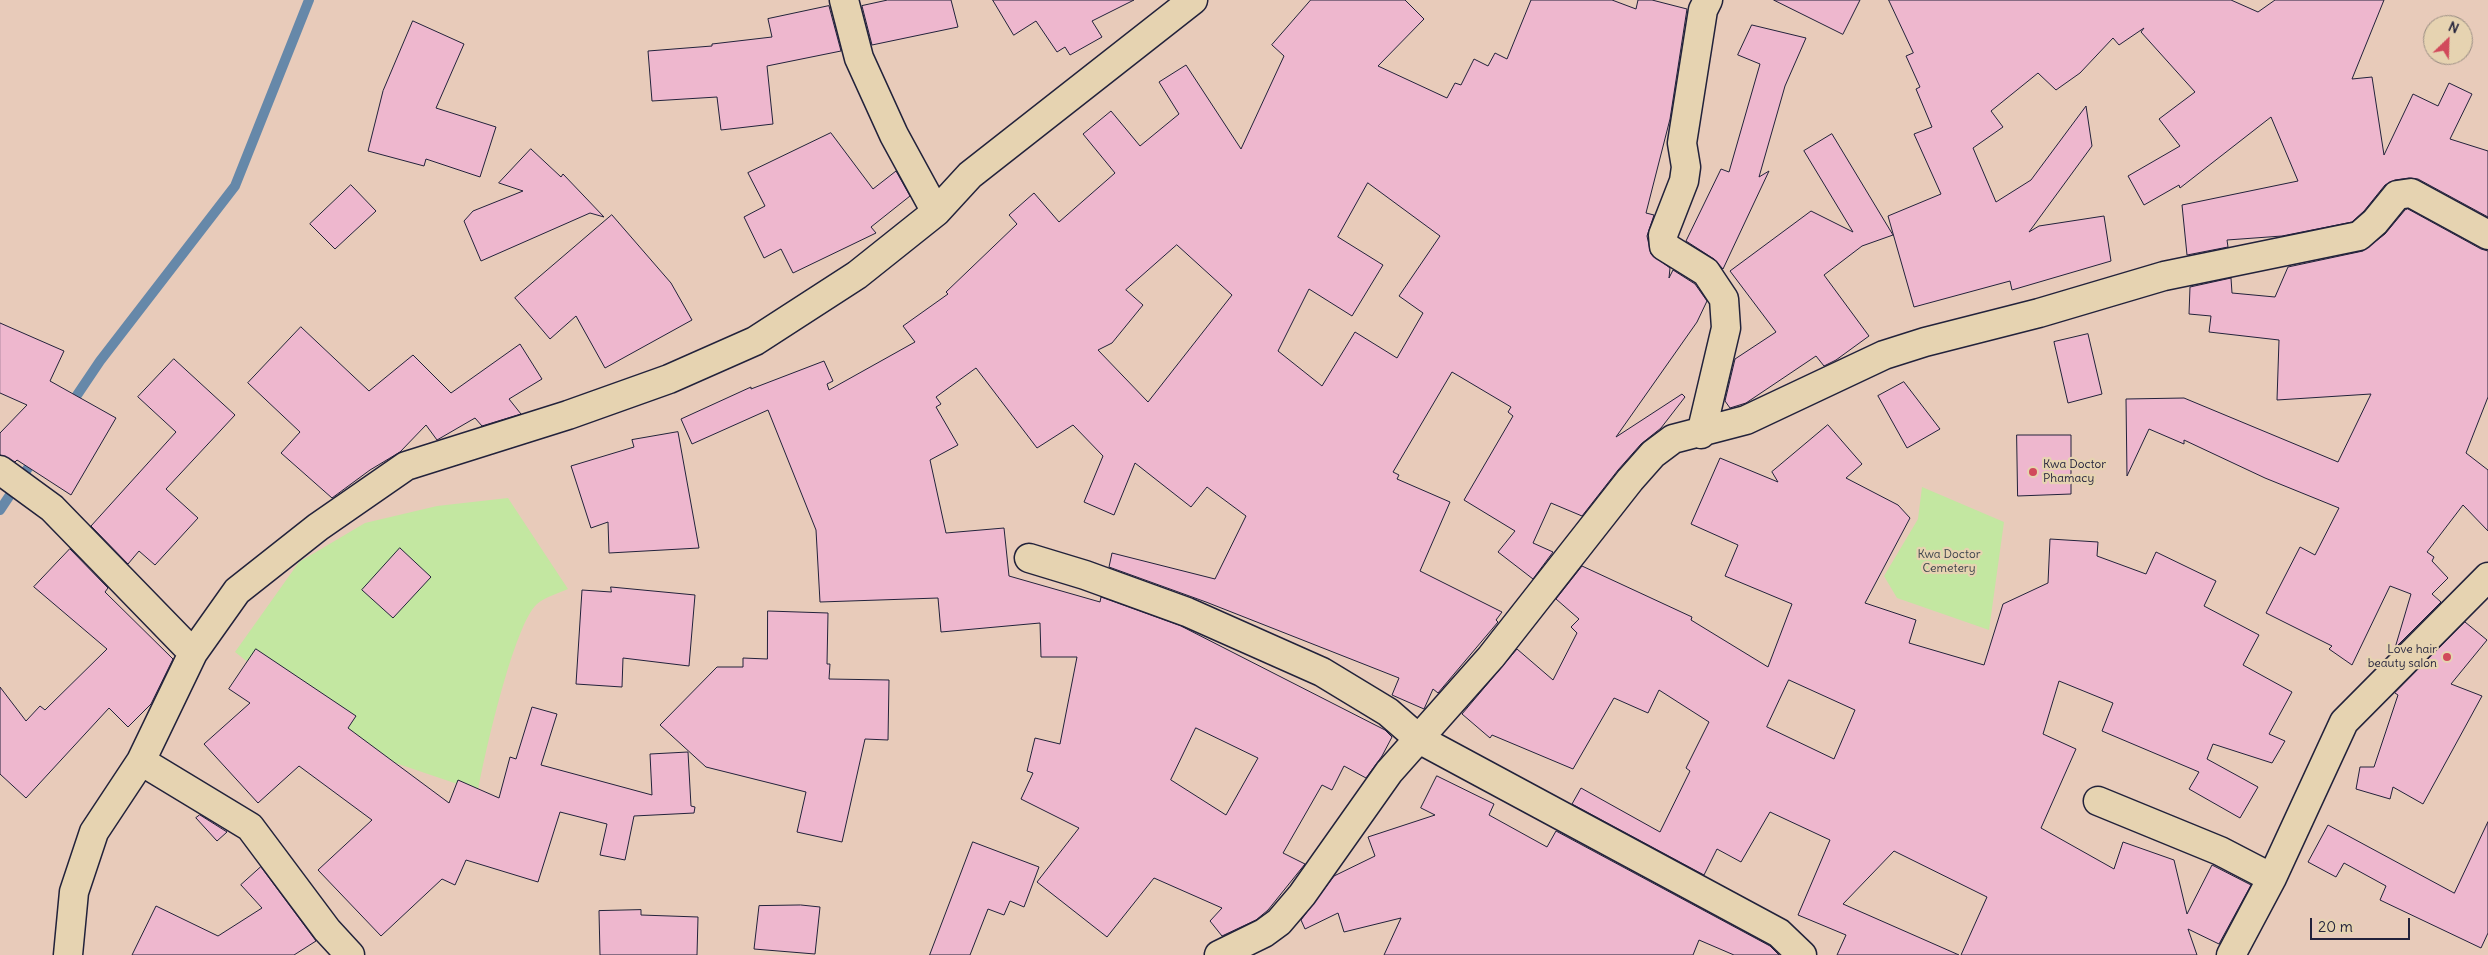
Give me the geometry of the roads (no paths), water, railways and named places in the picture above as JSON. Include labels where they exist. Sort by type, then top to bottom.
[{"type":"street","points":[[844,0],[859,58],[894,135],[936,212]]},
{"type":"street","points":[[68,955],[74,892],[94,832],[141,761],[194,653],[237,591],[318,527],[406,466],[559,418],[668,379],[755,341],[857,275],[936,212],[970,175],[1193,0]]},
{"type":"street","points":[[1701,434],[1726,328],[1724,298],[1706,272],[1664,246],[1663,235],[1684,181],[1686,167],[1682,143],[1704,10],[1708,0]]},
{"type":"street","points":[[1219,955],[1264,933],[1279,922],[1302,895],[1389,772],[1491,657],[1630,480],[1653,454],[1673,439],[1701,434],[1746,420],[1884,354],[2038,313],[2164,276],[2360,236],[2376,222],[2397,195],[2411,193],[2488,235]]},
{"type":"street","points":[[0,470],[52,508],[194,653]]},
{"type":"street","points":[[1029,558],[1084,575],[1187,612],[1322,672],[1388,712],[1419,738],[1779,934],[1802,955]]},
{"type":"street","points":[[2231,955],[2272,878],[2344,722],[2488,577]]},
{"type":"street","points":[[141,761],[250,827],[327,930],[350,955]]},
{"type":"street","points":[[2098,800],[2220,851],[2272,878]]},
{"type":"waterway","points":[[69,407],[100,361],[235,186],[309,0]]},
{"type":"waterway","points":[[0,510],[36,456]]},
{"type":"place","name":"Kwa Doctor Phamacy","points":[[2033,472]]},
{"type":"place","name":"Love hair beauty salon","points":[[2447,657]]},
{"type":"park label","name":"Kwa Doctor Cemetery","points":[[1949,562]]}]
